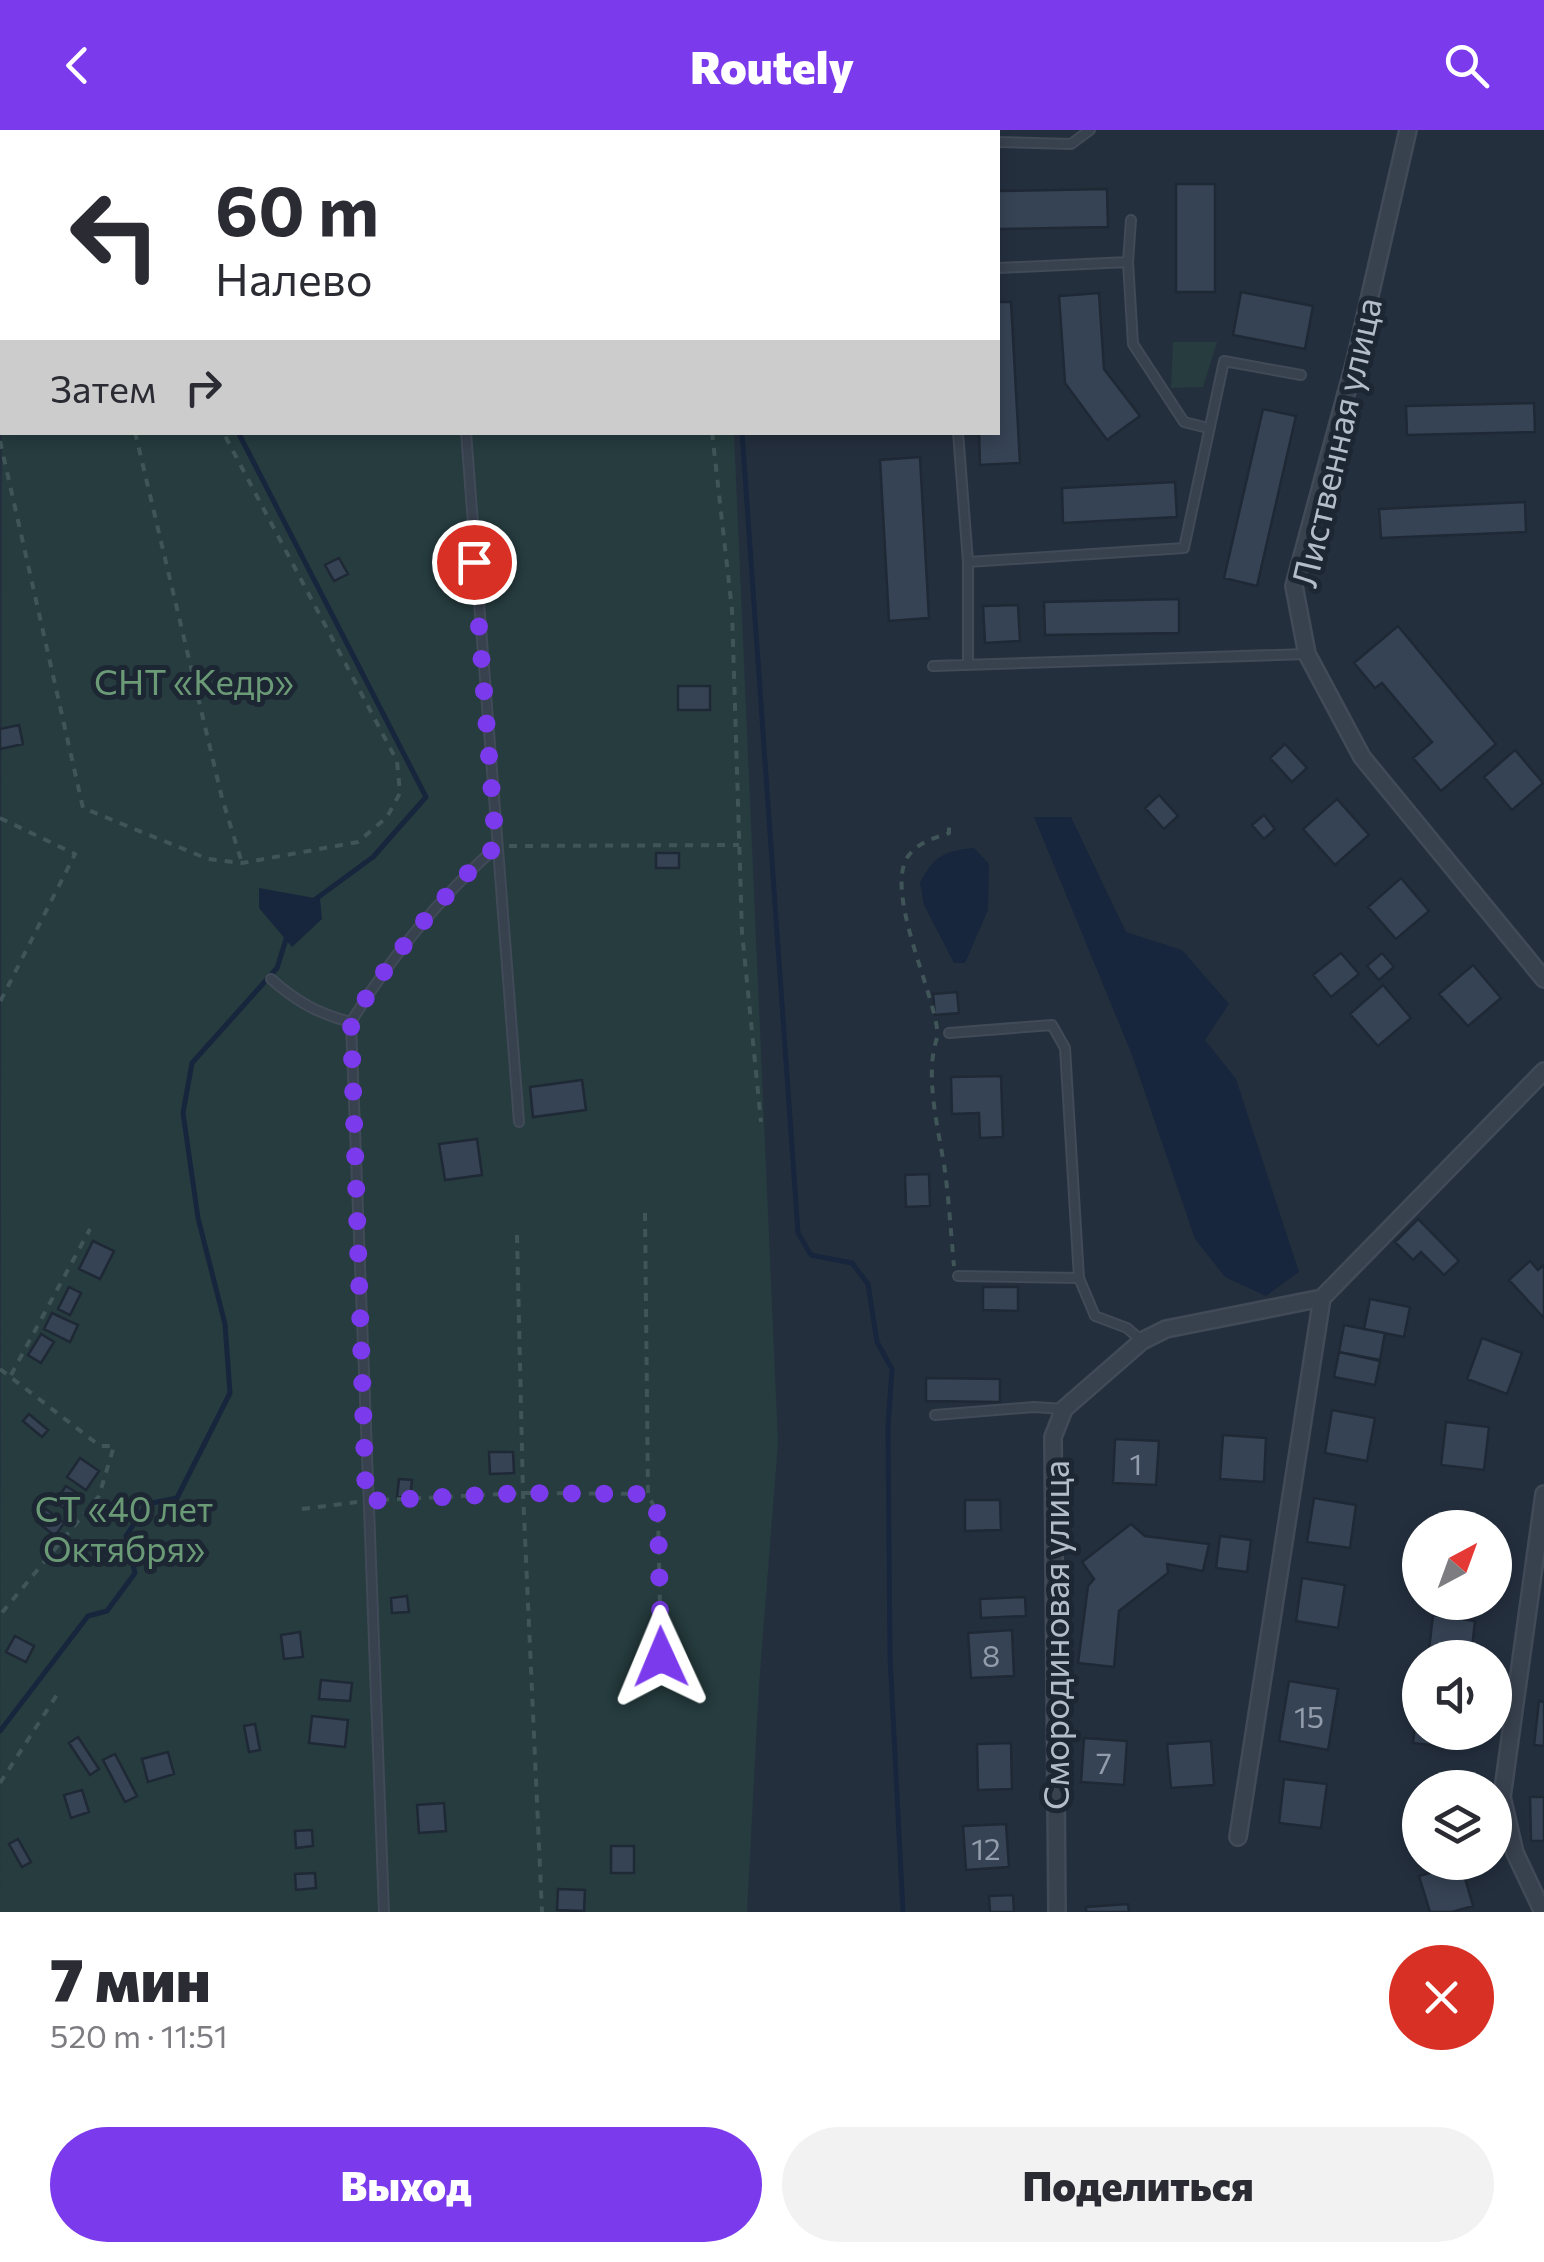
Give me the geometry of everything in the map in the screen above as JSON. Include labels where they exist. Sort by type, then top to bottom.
[{"type":"street","name":"Лиственная улица","points":[[1408,130],[1355,361],[1294,586],[1308,654],[1362,758],[1544,979]]},
{"type":"street","points":[[1238,1837],[1322,1298],[1544,1071]]},
{"type":"street","name":"Смородиновая улица","points":[[1057,1912],[1054,1437],[1064,1409],[1142,1342],[1166,1329],[1322,1298]]},
{"type":"street","points":[[1544,1494],[1502,1797],[1515,1853],[1544,1912]]},
{"type":"lane","points":[[1000,142],[1072,144],[1090,130]]},
{"type":"lane","points":[[1130,220],[1128,262],[1133,344],[1184,422],[1208,428]]},
{"type":"lane","points":[[1000,268],[1128,262]]},
{"type":"lane","points":[[968,562],[1184,548],[1224,361],[1302,376]]},
{"type":"lane","points":[[466,435],[519,1122]]},
{"type":"lane","points":[[958,435],[968,562],[968,665]]},
{"type":"lane","points":[[933,666],[1308,654]]},
{"type":"lane","points":[[384,1912],[351,1022],[386,970],[462,878],[496,846]]},
{"type":"lane","points":[[271,979],[297,1002],[325,1016],[351,1022]]},
{"type":"lane","points":[[949,1033],[1052,1025],[1065,1048],[1079,1278],[1095,1316],[1127,1328],[1142,1342]]},
{"type":"lane","points":[[958,1276],[1079,1278]]},
{"type":"lane","points":[[934,1415],[1034,1407],[1064,1409]]},
{"type":"path","points":[[135,435],[222,798],[242,863]]},
{"type":"path","points":[[0,441],[84,808],[208,859],[242,863],[358,842],[387,816],[400,792],[397,762],[225,435]]},
{"type":"path","points":[[712,435],[732,610],[742,932],[761,1122]]},
{"type":"path","points":[[0,818],[74,854],[0,1002]]},
{"type":"path","points":[[949,826],[949,833],[924,842],[907,857],[902,872],[905,912],[936,1022],[933,1114],[945,1172],[958,1276]]},
{"type":"path","points":[[496,846],[740,845]]},
{"type":"path","points":[[645,1213],[648,1494],[658,1515],[661,1657]]},
{"type":"path","points":[[11,1375],[90,1229]]},
{"type":"path","points":[[517,1235],[523,1493],[542,1912]]},
{"type":"path","points":[[0,1369],[100,1446],[114,1446],[99,1496],[0,1615]]},
{"type":"path","points":[[302,1509],[366,1501],[523,1493],[648,1494]]},
{"type":"path","points":[[0,1783],[60,1690]]},
{"type":"green space","points":[[1173,342],[1217,342],[1203,387],[1171,388]]},
{"type":"green space","points":[[2,435],[734,435],[778,1443],[747,1912],[0,1912]]},
{"type":"water","points":[[1034,817],[1071,817],[1126,932],[1182,950],[1229,1004],[1205,1040],[1236,1079],[1299,1272],[1266,1296],[1225,1277],[1195,1239],[1132,1055]]},
{"type":"water","points":[[974,848],[989,864],[988,910],[965,963],[954,963],[924,905],[920,883],[941,856]]},
{"type":"water","points":[[259,888],[320,899],[322,919],[292,947],[259,908]]},
{"type":"building","points":[[1176,184],[1215,184],[1215,292],[1176,292]]},
{"type":"building","points":[[1107,189],[1108,227],[1000,229],[1000,191]]},
{"type":"building","points":[[1241,292],[1313,306],[1305,349],[1233,335]]},
{"type":"building","points":[[1099,293],[1104,369],[1140,416],[1107,440],[1065,383],[1059,296]]},
{"type":"building","points":[[1000,302],[1011,302],[1020,463],[980,465],[979,435],[1000,435]]},
{"type":"building","points":[[1534,403],[1535,432],[1407,435],[1406,406]]},
{"type":"building","points":[[1263,409],[1296,416],[1257,586],[1224,578]]},
{"type":"building","points":[[920,457],[929,618],[889,621],[880,460]]},
{"type":"building","points":[[1175,482],[1177,517],[1063,523],[1062,488]]},
{"type":"building","points":[[1525,502],[1526,532],[1381,538],[1379,509]]},
{"type":"building","points":[[339,558],[348,574],[334,581],[325,565]]},
{"type":"building","points":[[1179,599],[1179,633],[1045,635],[1044,602]]},
{"type":"building","points":[[1018,605],[1020,641],[985,643],[983,606]]},
{"type":"building","points":[[1398,626],[1496,744],[1441,791],[1413,758],[1432,742],[1382,683],[1375,688],[1354,663]]},
{"type":"building","points":[[678,686],[710,686],[710,710],[678,710]]},
{"type":"building","points":[[19,725],[23,744],[0,749],[0,729]]},
{"type":"building","points":[[1285,744],[1307,768],[1292,782],[1270,758]]},
{"type":"building","points":[[1515,750],[1543,783],[1512,810],[1484,777]]},
{"type":"building","points":[[1159,795],[1178,816],[1164,829],[1145,808]]},
{"type":"building","points":[[1337,799],[1369,835],[1335,865],[1303,829]]},
{"type":"building","points":[[1264,815],[1275,829],[1264,839],[1252,825]]},
{"type":"building","points":[[656,853],[679,853],[679,868],[656,868]]},
{"type":"building","points":[[1401,878],[1429,911],[1396,939],[1368,907]]},
{"type":"building","points":[[1341,953],[1359,974],[1331,997],[1313,975]]},
{"type":"building","points":[[1382,953],[1394,967],[1379,980],[1367,966]]},
{"type":"building","points":[[1473,965],[1501,998],[1468,1026],[1439,994]]},
{"type":"building","points":[[1383,985],[1411,1018],[1378,1046],[1350,1014]]},
{"type":"building","points":[[957,992],[959,1013],[935,1015],[933,994]]},
{"type":"building","points":[[1001,1076],[1003,1137],[980,1138],[979,1113],[952,1114],[951,1077]]},
{"type":"building","points":[[582,1080],[586,1110],[533,1117],[530,1087]]},
{"type":"building","points":[[477,1139],[482,1175],[445,1180],[439,1144]]},
{"type":"building","points":[[929,1174],[930,1206],[906,1207],[905,1175]]},
{"type":"building","points":[[1418,1219],[1459,1261],[1444,1275],[1421,1252],[1413,1260],[1395,1242]]},
{"type":"building","points":[[93,1241],[114,1251],[100,1279],[79,1269]]},
{"type":"building","points":[[1530,1261],[1538,1270],[1544,1265],[1544,1318],[1509,1280]]},
{"type":"building","points":[[69,1287],[81,1293],[70,1315],[58,1309]]},
{"type":"building","points":[[983,1287],[1018,1287],[1018,1311],[983,1310]]},
{"type":"building","points":[[1370,1299],[1410,1307],[1404,1337],[1364,1329]]},
{"type":"building","points":[[52,1313],[78,1325],[70,1342],[44,1329]]},
{"type":"building","points":[[1344,1325],[1385,1333],[1380,1360],[1339,1352]]},
{"type":"building","points":[[41,1334],[54,1342],[41,1363],[28,1355]]},
{"type":"building","points":[[1482,1338],[1522,1353],[1507,1394],[1467,1379]]},
{"type":"building","points":[[1339,1352],[1380,1361],[1375,1385],[1334,1377]]},
{"type":"building","points":[[926,1378],[1000,1379],[1000,1402],[926,1401]]},
{"type":"building","points":[[1332,1410],[1375,1418],[1367,1461],[1325,1453]]},
{"type":"building","points":[[29,1414],[48,1430],[42,1437],[23,1421]]},
{"type":"building","points":[[1446,1422],[1489,1427],[1484,1470],[1441,1465]]},
{"type":"building","points":[[1223,1435],[1266,1438],[1264,1482],[1220,1479]]},
{"type":"building","points":[[1115,1439],[1159,1441],[1156,1485],[1113,1483]]},
{"type":"building","points":[[489,1452],[513,1452],[514,1473],[490,1474]]},
{"type":"building","points":[[80,1458],[99,1471],[86,1490],[67,1477]]},
{"type":"building","points":[[399,1479],[412,1480],[410,1498],[397,1497]]},
{"type":"building","points":[[66,1486],[82,1496],[71,1513],[55,1502]]},
{"type":"building","points":[[1314,1498],[1356,1505],[1350,1548],[1307,1542]]},
{"type":"building","points":[[965,1500],[1000,1500],[1001,1530],[965,1531]]},
{"type":"building","points":[[46,1509],[64,1523],[55,1536],[36,1521]]},
{"type":"building","points":[[1131,1524],[1145,1536],[1209,1544],[1203,1571],[1167,1564],[1168,1573],[1119,1611],[1114,1667],[1078,1663],[1088,1586],[1094,1579],[1082,1562]]},
{"type":"building","points":[[1220,1536],[1251,1540],[1247,1572],[1216,1568]]},
{"type":"building","points":[[1302,1578],[1345,1585],[1338,1628],[1296,1621]]},
{"type":"building","points":[[407,1596],[409,1612],[392,1613],[391,1598]]},
{"type":"building","points":[[1025,1597],[1026,1616],[981,1618],[980,1599]]},
{"type":"building","points":[[1432,1620],[1475,1621],[1473,1640],[1430,1640]]},
{"type":"building","points":[[1012,1630],[1014,1676],[971,1678],[968,1633]]},
{"type":"building","points":[[300,1632],[303,1657],[284,1659],[281,1635]]},
{"type":"building","points":[[15,1636],[34,1646],[26,1662],[6,1652]]},
{"type":"building","points":[[321,1680],[352,1683],[350,1701],[319,1699]]},
{"type":"building","points":[[1289,1681],[1338,1689],[1328,1750],[1279,1741]]},
{"type":"building","points":[[1539,1701],[1544,1702],[1544,1746],[1534,1745]]},
{"type":"building","points":[[312,1716],[348,1720],[345,1747],[309,1743]]},
{"type":"building","points":[[255,1724],[260,1750],[249,1752],[244,1726]]},
{"type":"building","points":[[78,1737],[99,1769],[90,1775],[69,1743]]},
{"type":"building","points":[[1084,1738],[1127,1741],[1124,1785],[1081,1782]]},
{"type":"building","points":[[1211,1741],[1214,1785],[1171,1788],[1167,1744]]},
{"type":"building","points":[[1011,1743],[1012,1789],[978,1790],[977,1744]]},
{"type":"building","points":[[168,1752],[174,1774],[148,1782],[142,1759]]},
{"type":"building","points":[[115,1754],[137,1796],[125,1802],[103,1760]]},
{"type":"building","points":[[1284,1779],[1327,1784],[1321,1828],[1279,1823]]},
{"type":"building","points":[[82,1790],[89,1812],[71,1818],[64,1795]]},
{"type":"building","points":[[1530,1797],[1544,1797],[1544,1841],[1531,1841]]},
{"type":"building","points":[[444,1803],[446,1831],[419,1833],[417,1805]]},
{"type":"building","points":[[1006,1824],[1009,1867],[966,1870],[963,1826]]},
{"type":"building","points":[[312,1830],[313,1846],[296,1848],[295,1831]]},
{"type":"building","points":[[18,1839],[31,1862],[22,1867],[9,1844]]},
{"type":"building","points":[[611,1846],[634,1846],[634,1873],[611,1873]]},
{"type":"building","points":[[315,1873],[316,1888],[296,1890],[295,1874]]},
{"type":"building","points":[[1420,1880],[1466,1880],[1473,1906],[1452,1912],[1430,1912]]},
{"type":"building","points":[[558,1889],[585,1890],[584,1911],[557,1910]]},
{"type":"building","points":[[1013,1895],[1014,1912],[990,1912],[989,1896]]},
{"type":"building","points":[[1128,1904],[1129,1912],[1086,1912],[1086,1907]]},
{"type":"waterway","points":[[240,435],[426,797],[373,857],[313,901]]},
{"type":"waterway","points":[[742,435],[798,1233],[811,1255],[852,1263],[868,1284],[877,1342],[892,1369],[888,1427],[890,1657],[903,1912]]},
{"type":"waterway","points":[[0,1731],[88,1616],[107,1611],[135,1573],[126,1536],[147,1504],[177,1498],[230,1393],[225,1324],[198,1218],[183,1113],[192,1063],[277,968],[287,936]]},
{"type":"route","points":[[474,562],[496,846],[462,878],[373,986],[351,1022],[366,1501],[523,1493],[648,1494],[658,1515],[661,1657]]},
{"type":"park label","name":"СНТ «Кедр»","points":[[194,680]]},
{"type":"park label","name":"СТ «40 лет Октября»","points":[[124,1527]]}]
